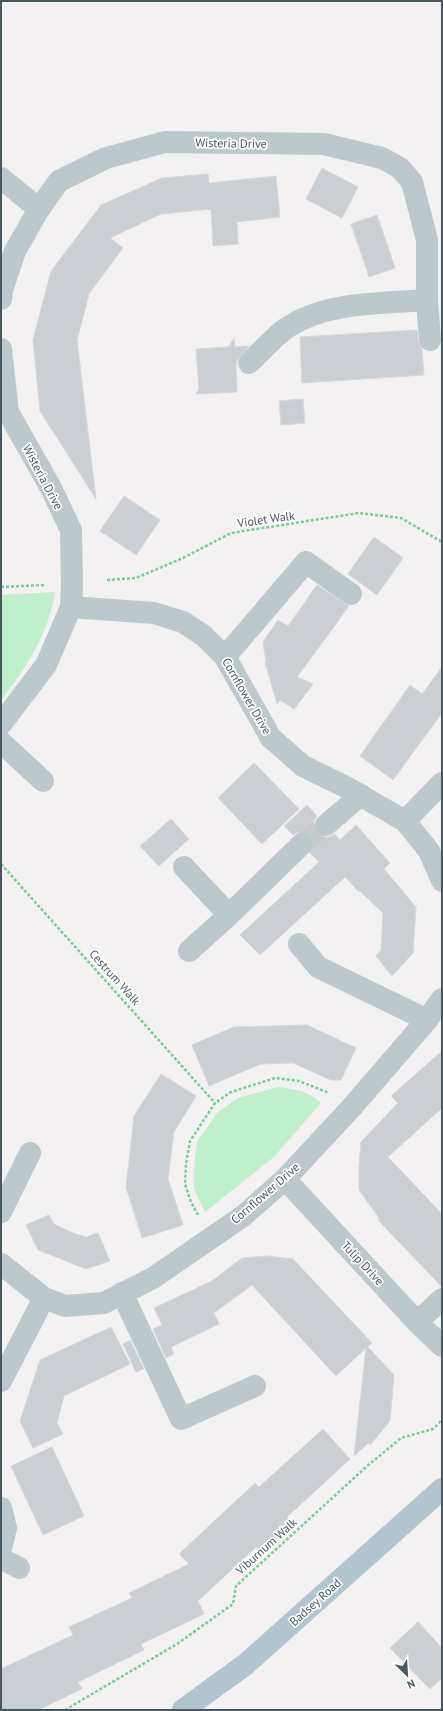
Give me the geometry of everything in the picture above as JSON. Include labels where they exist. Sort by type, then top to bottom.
[{"type":"main road","name":"Badsey Road","points":[[183,1710],[246,1664],[442,1489]]},
{"type":"street","name":"Wisteria Drive","points":[[1,299],[2,290],[15,251],[39,209],[59,181],[106,158],[165,142],[324,144],[382,158],[400,168],[412,182],[427,240],[427,300],[430,340]]},
{"type":"street","points":[[1,178],[39,209]]},
{"type":"street","points":[[250,363],[285,330],[312,314],[347,306],[427,300]]},
{"type":"street","name":"Wisteria Drive","points":[[1,349],[8,412],[50,488],[71,530],[71,607]]},
{"type":"street","points":[[225,657],[306,562],[351,594]]},
{"type":"street","points":[[1,724],[46,665],[71,607]]},
{"type":"street","name":"Cornflower Drive","points":[[71,607],[154,613],[183,622],[204,636],[225,657],[271,738],[303,766],[361,795],[405,820],[429,851],[442,881]]},
{"type":"street","points":[[1,742],[44,781]]},
{"type":"street","points":[[405,820],[442,784]]},
{"type":"street","points":[[326,825],[361,795]]},
{"type":"street","points":[[190,951],[229,916],[302,844]]},
{"type":"street","points":[[184,867],[229,916]]},
{"type":"street","points":[[299,944],[318,967],[427,1020]]},
{"type":"street","name":"Cornflower Drive","points":[[1,1264],[44,1298],[66,1306],[104,1303],[153,1278],[243,1216],[285,1178],[352,1107],[427,1020],[442,999]]},
{"type":"street","points":[[1,1212],[30,1153]]},
{"type":"street","name":"Tulip Drive","points":[[285,1178],[417,1322],[442,1346]]},
{"type":"street","points":[[122,1293],[181,1419],[255,1386]]},
{"type":"street","points":[[1,1381],[44,1298]]},
{"type":"street","points":[[417,1322],[442,1299]]},
{"type":"street","points":[[1,1508],[6,1528],[1,1548]]},
{"type":"path","name":"Violet Walk","points":[[1,587],[72,584],[136,578],[183,558],[231,533],[359,513],[401,518],[442,542]]},
{"type":"path","name":"Cestrum Walk","points":[[1,864],[215,1103]]},
{"type":"path","points":[[209,1238],[191,1202],[185,1184],[186,1164],[190,1141],[215,1103],[231,1092],[275,1078],[299,1081],[325,1091],[352,1107]]},
{"type":"path","name":"Viburnum Walk","points":[[65,1710],[177,1644],[233,1604],[236,1586],[366,1467],[401,1438],[433,1429],[442,1420]]},
{"type":"green space","points":[[55,592],[48,622],[42,636],[27,663],[1,700],[1,595]]},
{"type":"green space","points":[[278,1087],[306,1093],[321,1103],[274,1157],[205,1212],[194,1189],[194,1169],[197,1142],[218,1112],[238,1098]]},
{"type":"building","points":[[322,168],[358,187],[342,218],[306,199]]},
{"type":"building","points":[[208,174],[209,183],[276,176],[280,217],[237,222],[238,244],[213,246],[211,209],[161,214],[110,238],[123,248],[89,294],[77,340],[96,499],[40,411],[33,340],[51,271],[101,205],[162,178]]},
{"type":"building","points":[[377,215],[395,268],[369,277],[351,224]]},
{"type":"building","points":[[417,330],[418,341],[422,349],[424,375],[302,383],[300,337]]},
{"type":"building","points":[[234,339],[235,347],[249,346],[237,360],[237,392],[196,394],[199,389],[196,349],[228,347]]},
{"type":"building","points":[[303,399],[305,423],[281,425],[279,401]]},
{"type":"building","points":[[124,496],[160,520],[136,555],[100,531]]},
{"type":"building","points":[[374,537],[403,558],[377,595],[348,574]]},
{"type":"building","points":[[317,585],[349,606],[297,677],[313,684],[294,709],[280,700],[277,704],[265,662],[263,642],[278,620],[288,626]]},
{"type":"building","points":[[442,667],[442,713],[393,780],[360,756],[410,685],[422,694]]},
{"type":"building","points":[[254,763],[299,809],[262,844],[218,798]]},
{"type":"building","points":[[307,805],[317,816],[314,821],[314,827],[316,833],[322,837],[329,837],[335,834],[340,840],[356,825],[390,863],[384,869],[416,907],[413,953],[392,976],[376,956],[381,950],[383,913],[360,891],[359,892],[345,877],[260,955],[240,935],[319,862],[310,853],[314,847],[314,841],[311,836],[305,832],[299,832],[293,835],[284,826]]},
{"type":"building","points":[[171,819],[189,839],[159,866],[140,846]]},
{"type":"building","points":[[307,1025],[356,1048],[341,1080],[331,1080],[293,1063],[261,1064],[209,1086],[192,1045],[234,1027]]},
{"type":"building","points":[[442,1051],[442,1108],[388,1157],[442,1214],[442,1287],[378,1220],[380,1219],[359,1190],[359,1166],[361,1142],[398,1103],[391,1096]]},
{"type":"building","points":[[161,1074],[196,1096],[174,1132],[168,1179],[183,1225],[142,1238],[126,1187],[134,1116]]},
{"type":"building","points":[[49,1215],[54,1224],[73,1233],[86,1237],[98,1233],[110,1261],[86,1269],[38,1250],[26,1225]]},
{"type":"building","points":[[268,1256],[293,1259],[372,1343],[368,1347],[394,1375],[390,1421],[370,1445],[368,1443],[354,1456],[366,1348],[336,1376],[252,1285],[214,1313],[219,1324],[171,1347],[174,1354],[166,1358],[153,1329],[162,1325],[154,1308],[212,1281],[242,1258]]},
{"type":"building","points":[[111,1327],[130,1364],[64,1396],[57,1423],[63,1434],[33,1448],[20,1421],[40,1360]]},
{"type":"building","points":[[130,1340],[144,1369],[136,1372],[123,1344]]},
{"type":"building","points":[[323,1429],[350,1459],[287,1517],[293,1523],[261,1553],[256,1547],[198,1601],[204,1614],[141,1644],[144,1650],[78,1682],[82,1689],[38,1710],[1,1710],[1,1669],[73,1635],[69,1627],[132,1598],[129,1593],[189,1564],[179,1554],[255,1483],[259,1487]]},
{"type":"building","points":[[52,1447],[84,1516],[43,1535],[11,1466]]},
{"type":"building","points":[[418,1622],[442,1648],[442,1678],[430,1689],[390,1648]]},
{"type":"tunnel","points":[[302,844],[326,825]]}]
